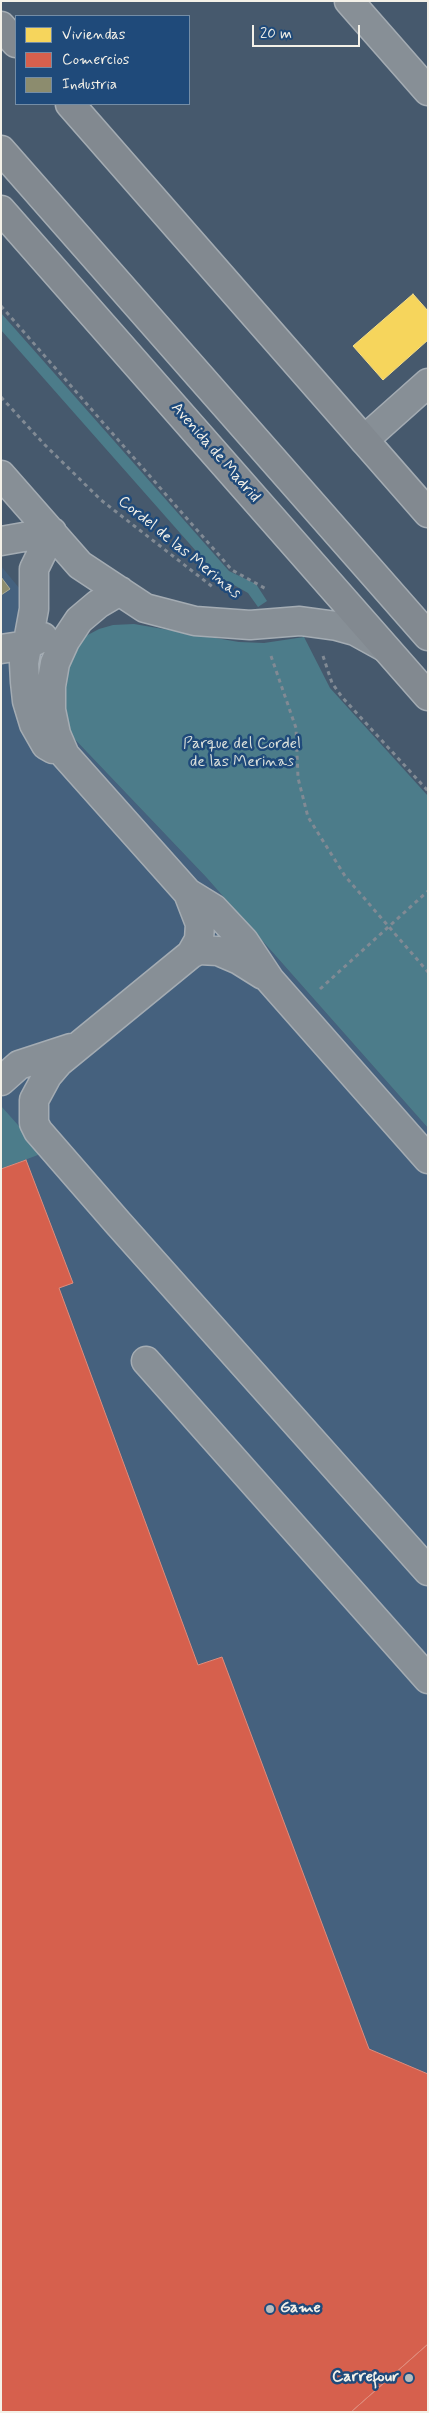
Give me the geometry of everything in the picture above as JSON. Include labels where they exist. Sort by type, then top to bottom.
[{"type":"main road","points":[[1,26],[15,42]]},
{"type":"main road","points":[[71,105],[428,513]]},
{"type":"main road","points":[[1,150],[428,636]]},
{"type":"main road","name":"Avenida de Madrid","points":[[1,210],[428,696]]},
{"type":"street","points":[[349,1],[428,91]]},
{"type":"street","points":[[364,440],[428,383]]},
{"type":"street","points":[[1,475],[80,565],[145,608],[195,621],[250,626],[300,621],[337,626],[355,631],[387,648]]},
{"type":"street","points":[[1,541],[52,532]]},
{"type":"street","points":[[52,532],[34,568],[34,609],[14,647],[34,724],[46,745],[65,756],[188,893],[214,909],[244,941],[270,980],[428,1159]]},
{"type":"street","points":[[14,647],[79,620],[98,604],[120,591]]},
{"type":"street","points":[[65,756],[54,726],[50,686],[55,663],[79,620]]},
{"type":"street","points":[[188,893],[200,924],[199,940],[190,954]]},
{"type":"street","points":[[270,980],[239,960],[218,951],[199,950],[190,954],[77,1047],[47,1076],[39,1089],[33,1109],[33,1117],[38,1131],[428,1571]]},
{"type":"street","points":[[1,1081],[19,1065],[77,1047]]},
{"type":"street","points":[[146,1361],[428,1679]]},
{"type":"path","points":[[1,306],[232,570],[270,592]]},
{"type":"path","name":"Cordel de las Merinas","points":[[1,397],[43,444],[101,500],[216,590]]},
{"type":"path","points":[[250,626],[264,643],[274,662],[296,728],[298,778],[308,817],[345,876],[428,972]]},
{"type":"path","points":[[322,652],[335,688],[428,791]]},
{"type":"path","points":[[318,991],[428,892]]},
{"type":"shaded area","points":[[1,566],[72,652],[65,729],[206,877],[428,1128],[428,2412],[1,2412]]},
{"type":"green space","points":[[1,313],[229,571],[256,584],[267,601],[258,607],[248,593],[218,576],[1,330]]},
{"type":"green space","name":"Parque del Cordel de las Merinas","points":[[134,624],[239,642],[264,643],[304,637],[330,688],[428,796],[428,1128],[206,877],[65,729],[61,719],[64,668],[84,637],[99,629],[113,625]]},
{"type":"green space","points":[[1,1106],[43,1153],[1,1169]]},
{"type":"building: Viviendas","points":[[413,294],[428,311],[428,340],[383,380],[353,346]]},
{"type":"building: Comercios","points":[[26,1160],[73,1283],[59,1288],[198,1665],[222,1657],[369,2049],[428,2074],[428,2344],[351,2412],[1,2412],[1,1169]]},
{"type":"building: Comercios","name":"Carrefour","points":[[428,2344],[428,2412],[351,2412]]},
{"type":"building: Industria","points":[[1,577],[10,589],[1,595]]},
{"type":"place","name":"Game","points":[[270,2309]]},
{"type":"place","name":"Carrefour","points":[[409,2378]]}]
